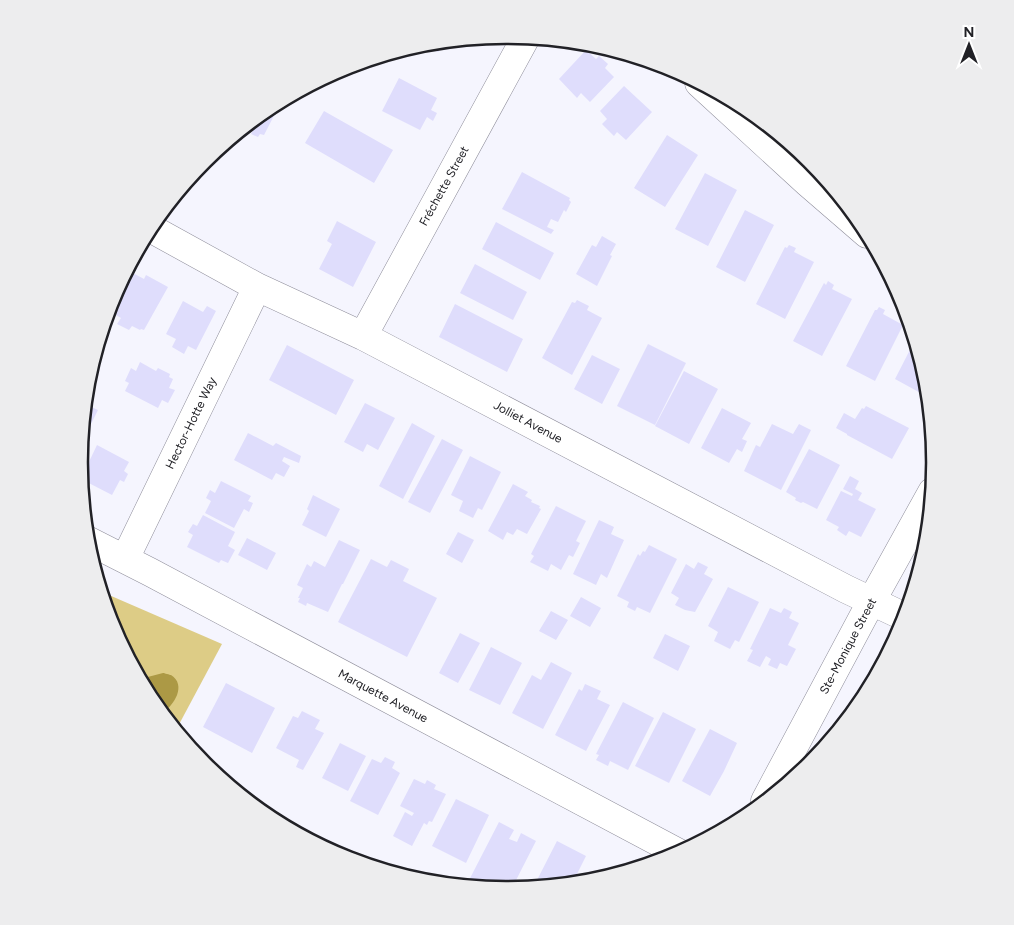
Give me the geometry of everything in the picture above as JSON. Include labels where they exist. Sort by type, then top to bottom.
[{"type":"street","name":"Fréchette Street","points":[[363,336],[522,45]]},
{"type":"street","points":[[729,107],[812,176],[824,189]]},
{"type":"street","name":"Jolliet Avenue","points":[[158,232],[257,287],[363,336],[846,589],[898,614]]},
{"type":"street","name":"Hector-Hotte Way","points":[[125,559],[257,287]]},
{"type":"street","name":"Ste-Monique Street","points":[[775,784],[923,509]]},
{"type":"street","name":"Marquette Avenue","points":[[96,545],[669,848]]},
{"type":"shaded area","points":[[110,595],[222,644],[180,723],[144,672],[131,648]]},
{"type":"shaded area","points":[[163,673],[171,675],[176,679],[178,684],[177,695],[168,708],[159,695],[147,677]]},
{"type":"building","points":[[585,51],[596,59],[599,56],[608,64],[605,68],[614,77],[590,102],[581,93],[577,98],[559,79]]},
{"type":"building","points":[[399,78],[437,98],[431,110],[437,113],[433,121],[427,117],[420,130],[382,111]]},
{"type":"building","points":[[624,86],[652,112],[626,140],[617,132],[614,136],[602,124],[607,119],[600,111]]},
{"type":"building","points":[[324,111],[393,150],[374,183],[305,143]]},
{"type":"building","points":[[275,113],[264,135],[260,134],[258,137],[251,134],[253,130]]},
{"type":"building","points":[[667,135],[698,155],[665,207],[634,188]]},
{"type":"building","points":[[522,172],[570,198],[571,202],[566,212],[564,210],[558,222],[551,219],[547,227],[554,230],[551,234],[502,209]]},
{"type":"building","points":[[705,173],[737,190],[708,246],[675,229]]},
{"type":"building","points":[[745,210],[774,225],[745,282],[716,267]]},
{"type":"building","points":[[337,221],[376,242],[353,287],[319,269],[332,244],[327,241]]},
{"type":"building","points":[[496,222],[554,253],[540,280],[482,249]]},
{"type":"building","points":[[602,236],[616,244],[597,286],[576,274],[592,245],[596,247]]},
{"type":"building","points":[[789,245],[796,248],[794,252],[814,262],[785,319],[756,304],[785,247],[787,248]]},
{"type":"building","points":[[475,264],[527,292],[513,320],[460,293]]},
{"type":"building","points":[[133,273],[144,279],[146,275],[168,287],[144,330],[132,326],[129,330],[117,324],[121,318],[115,315]]},
{"type":"building","points":[[828,281],[834,285],[832,289],[852,299],[822,356],[793,341],[824,283],[826,285]]},
{"type":"building","points":[[577,300],[589,306],[587,310],[602,318],[572,375],[542,358],[572,302],[575,303]]},
{"type":"building","points":[[183,301],[203,312],[207,306],[216,311],[196,350],[188,346],[184,354],[172,347],[176,339],[166,334]]},
{"type":"building","points":[[455,304],[523,339],[507,372],[439,337]]},
{"type":"building","points":[[879,307],[885,310],[883,314],[903,325],[875,381],[846,366],[875,310]]},
{"type":"building","points":[[648,344],[686,363],[655,425],[617,406]]},
{"type":"building","points":[[287,345],[354,380],[336,415],[269,380]]},
{"type":"building","points":[[910,350],[920,393],[895,379]]},
{"type":"building","points":[[592,355],[620,369],[602,404],[574,389]]},
{"type":"building","points":[[140,362],[156,371],[158,368],[170,374],[169,377],[173,379],[169,388],[175,390],[168,403],[162,400],[158,408],[125,391],[129,383],[125,381],[131,368],[136,371]]},
{"type":"building","points":[[684,371],[718,389],[689,444],[655,426]]},
{"type":"building","points":[[365,403],[395,418],[378,450],[367,444],[363,452],[344,442]]},
{"type":"building","points":[[866,406],[909,428],[892,459],[836,428],[844,413],[855,419],[862,408],[864,409]]},
{"type":"building","points":[[92,407],[98,410],[90,426]]},
{"type":"building","points":[[722,408],[751,423],[742,439],[747,441],[742,452],[737,449],[729,463],[701,448]]},
{"type":"building","points":[[412,423],[435,436],[403,499],[379,486]]},
{"type":"building","points":[[772,424],[793,434],[799,424],[811,430],[781,490],[744,471],[756,445],[760,447]]},
{"type":"building","points":[[248,433],[273,446],[276,443],[301,456],[299,463],[284,457],[282,461],[290,466],[284,477],[276,473],[272,480],[234,460]]},
{"type":"building","points":[[442,439],[463,450],[430,513],[408,502]]},
{"type":"building","points":[[97,445],[129,462],[124,471],[128,474],[124,482],[120,480],[112,495],[89,483],[88,464]]},
{"type":"building","points":[[809,449],[840,465],[817,509],[795,500],[796,498],[786,492]]},
{"type":"building","points":[[470,456],[501,472],[482,510],[478,508],[473,518],[459,511],[463,501],[451,495]]},
{"type":"building","points":[[850,476],[859,481],[855,489],[862,493],[858,500],[876,509],[861,537],[849,531],[846,536],[837,530],[839,527],[826,520],[841,491],[852,496],[853,494],[843,489]]},
{"type":"building","points":[[221,481],[251,496],[248,501],[253,503],[249,512],[244,509],[234,528],[205,513],[211,501],[206,498],[210,490],[215,493]]},
{"type":"building","points":[[513,484],[528,492],[525,496],[532,500],[531,502],[540,506],[539,508],[541,509],[527,534],[517,529],[513,535],[507,532],[503,540],[488,531]]},
{"type":"building","points":[[313,495],[340,509],[326,537],[302,525],[309,511],[307,509]]},
{"type":"building","points":[[556,506],[586,521],[576,541],[580,543],[573,557],[569,555],[561,570],[551,564],[548,571],[530,562],[534,556],[531,554]]},
{"type":"building","points":[[203,515],[235,532],[228,546],[235,550],[228,563],[221,560],[219,563],[187,547],[193,535],[188,532],[193,524],[197,526]]},
{"type":"building","points":[[599,520],[614,527],[611,534],[624,540],[607,578],[601,574],[596,585],[573,574]]},
{"type":"building","points":[[458,532],[474,540],[462,563],[446,554]]},
{"type":"building","points":[[247,538],[276,553],[267,570],[238,555]]},
{"type":"building","points":[[339,540],[360,550],[328,612],[307,603],[306,606],[298,602],[303,588],[297,585],[307,564],[311,567],[314,561],[325,567]]},
{"type":"building","points":[[649,545],[677,559],[650,613],[637,607],[635,611],[627,607],[629,602],[617,596],[638,554],[640,556],[643,551],[645,552]]},
{"type":"building","points":[[371,559],[387,567],[391,560],[409,569],[403,581],[437,598],[407,657],[338,622]]},
{"type":"building","points":[[698,562],[708,567],[704,574],[713,579],[695,612],[675,605],[679,598],[671,593],[686,564],[694,569]]},
{"type":"building","points":[[728,587],[759,602],[739,642],[735,640],[730,649],[714,641],[718,632],[708,626]]},
{"type":"building","points":[[581,597],[601,608],[590,627],[570,616]]},
{"type":"building","points":[[770,608],[781,613],[784,608],[792,612],[789,618],[799,623],[788,645],[796,649],[787,666],[780,663],[777,669],[768,665],[771,659],[766,656],[760,667],[747,661],[753,650],[750,649]]},
{"type":"building","points":[[551,611],[568,620],[556,640],[539,631]]},
{"type":"building","points":[[460,633],[480,643],[458,683],[439,673]]},
{"type":"building","points":[[665,634],[690,646],[678,671],[653,658]]},
{"type":"building","points":[[491,647],[522,663],[500,705],[469,690]]},
{"type":"building","points":[[551,662],[572,673],[543,729],[512,713],[532,675],[541,680]]},
{"type":"building","points":[[226,683],[275,708],[252,753],[203,727]]},
{"type":"building","points":[[585,684],[601,691],[597,699],[610,705],[586,751],[555,735],[579,689],[582,691]]},
{"type":"building","points":[[623,702],[654,718],[628,770],[610,761],[608,766],[596,760],[599,755],[596,754]]},
{"type":"building","points":[[302,711],[320,720],[315,729],[324,733],[303,770],[296,767],[299,760],[276,748],[293,716],[298,718]]},
{"type":"building","points":[[663,712],[696,729],[669,783],[635,766]]},
{"type":"building","points":[[710,729],[737,743],[710,796],[682,781]]},
{"type":"building","points":[[340,743],[366,756],[348,791],[322,778]]},
{"type":"building","points":[[385,757],[395,762],[392,768],[400,773],[378,815],[350,801],[372,759],[381,763]]},
{"type":"building","points":[[414,779],[425,784],[427,780],[436,785],[434,789],[446,794],[432,822],[429,821],[427,825],[424,823],[412,846],[393,836],[405,812],[412,816],[414,813],[400,806]]},
{"type":"building","points":[[456,799],[489,815],[466,863],[432,846]]},
{"type":"building","points":[[499,822],[514,830],[509,839],[517,842],[521,833],[536,841],[516,881],[469,879]]},
{"type":"building","points":[[557,841],[586,856],[576,875],[537,880]]}]
